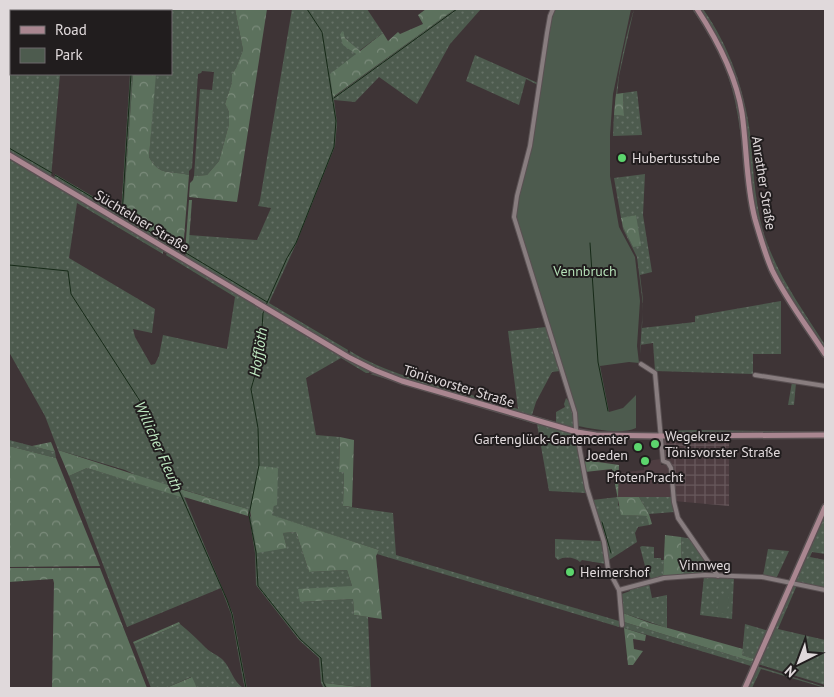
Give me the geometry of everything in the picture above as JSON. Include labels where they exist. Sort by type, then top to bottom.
[{"type":"main road","name":"Anrather Straße","points":[[697,9],[726,60],[735,84],[741,111],[755,217],[764,247],[773,270],[790,301],[825,354]]},
{"type":"main road","name":"Süchtelner Straße","points":[[9,155],[265,308]]},
{"type":"main road","name":"Tönisvorster Straße","points":[[265,308],[357,363],[386,376],[577,432],[596,435],[661,436],[825,435]]},
{"type":"main road","points":[[745,688],[825,507]]},
{"type":"street","points":[[553,9],[547,32],[530,146],[517,196],[514,217],[575,413],[587,488],[604,542],[608,569],[619,590],[622,625]]},
{"type":"street","points":[[640,364],[655,373],[663,461],[668,463],[671,468],[676,512],[718,576]]},
{"type":"street","points":[[755,375],[825,386]]},
{"type":"street","name":"Vinnweg","points":[[619,590],[664,578],[718,576],[762,578],[825,590]]},
{"type":"shaded area","points":[[662,439],[729,440],[729,506],[674,501],[672,469],[664,460]]},
{"type":"shaded area","points":[[661,459],[661,465],[668,465],[672,497],[618,497],[618,473],[644,470],[644,464]]},
{"type":"green space","points":[[235,9],[243,50],[232,74],[232,82],[225,104],[229,112],[229,124],[219,161],[207,175],[194,176],[200,89],[212,90],[214,72],[202,71],[198,74],[192,168],[189,171],[189,175],[161,170],[157,168],[149,157],[155,76],[172,75],[172,10],[165,10]]},
{"type":"green space","points":[[235,9],[267,9],[237,202],[189,197],[190,183],[194,176],[207,175],[219,161],[229,124],[229,112],[225,104],[232,82],[232,74],[243,50]]},
{"type":"green space","points":[[292,9],[367,9],[383,33],[359,51],[340,33],[356,54],[334,97],[455,9],[481,9],[450,44],[417,104],[379,77],[355,102],[334,100],[337,123],[335,146],[296,244],[269,303],[348,350],[347,355],[370,371],[366,373],[341,358],[306,378],[316,435],[340,437],[339,471],[344,472],[343,506],[393,513],[396,555],[619,621],[619,627],[377,554],[379,550],[271,515],[274,506],[259,467],[250,516],[287,548],[283,533],[296,532],[309,572],[347,570],[352,586],[300,602],[353,599],[354,615],[368,617],[371,688],[325,683],[327,688],[323,687],[319,658],[299,640],[256,585],[255,553],[248,509],[181,489],[233,614],[247,688],[245,688],[243,680],[231,614],[221,588],[127,627],[69,476],[87,468],[180,496],[125,470],[58,450],[45,416],[9,352],[9,157],[163,249],[163,254],[77,203],[69,258],[155,309],[152,333],[133,329],[135,337],[151,365],[155,364],[159,356],[163,335],[227,349],[235,297],[166,255],[170,253],[188,259],[185,252],[188,253],[189,235],[257,240],[271,208],[258,206]]},
{"type":"green space","points":[[426,9],[455,9],[333,97],[330,74],[356,54],[343,45],[340,34],[343,31],[345,38],[360,51],[383,33],[388,41],[398,32],[400,34],[423,24],[418,15]]},
{"type":"green space","name":"Vennbruch","points":[[555,9],[631,9],[613,94],[610,176],[619,227],[635,257],[640,301],[637,346],[639,363],[629,362],[600,366],[609,412],[623,408],[636,395],[636,428],[630,430],[607,431],[578,426],[516,218],[518,197],[527,163],[551,18]]},
{"type":"green space","points":[[634,9],[619,76],[615,115],[624,116],[623,93],[637,91],[642,135],[613,136],[619,72]]},
{"type":"green space","points":[[692,9],[695,9],[724,59],[735,93],[750,196],[762,248],[800,319],[825,359],[794,313],[776,281],[761,247],[751,213],[738,117],[732,88],[718,53]]},
{"type":"green space","points":[[699,9],[703,9],[728,53],[744,100],[750,133],[757,204],[767,243],[781,274],[825,345],[825,351],[786,291],[766,250],[755,210],[746,133],[738,91]]},
{"type":"green space","points":[[475,55],[538,83],[538,86],[526,79],[519,105],[466,81]]},
{"type":"green space","points":[[9,64],[10,75],[60,75],[51,178],[9,153]]},
{"type":"green space","points":[[130,75],[133,75],[123,215],[183,251],[180,254],[54,180],[55,174],[121,213]]},
{"type":"green space","points":[[133,75],[156,75],[149,157],[157,168],[161,170],[189,175],[183,251],[123,215]]},
{"type":"green space","points":[[623,93],[624,116],[614,115],[616,94]]},
{"type":"green space","points":[[645,174],[643,215],[652,272],[640,275],[643,304],[637,257],[623,229],[622,222],[633,247],[636,215],[621,219],[614,178]]},
{"type":"green space","points":[[189,200],[192,200],[188,254],[185,252]]},
{"type":"green space","points":[[636,215],[641,246],[633,247],[623,227],[621,218]]},
{"type":"green space","points":[[781,301],[781,354],[753,354],[753,374],[655,371],[653,343],[641,345],[642,328],[695,322],[695,316]]},
{"type":"green space","points":[[546,327],[560,371],[552,372],[536,402],[532,415],[556,422],[556,412],[565,407],[566,398],[572,408],[574,428],[469,399],[468,394],[518,409],[508,331]]},
{"type":"green space","points":[[350,351],[363,359],[392,371],[466,394],[466,396],[386,374],[349,356]]},
{"type":"green space","points":[[376,373],[534,422],[535,424],[370,374]]},
{"type":"green space","points":[[792,382],[796,383],[794,405],[788,405]]},
{"type":"green space","points":[[537,424],[576,434],[587,493],[549,491]]},
{"type":"green space","points":[[662,431],[825,432],[825,434],[665,434]]},
{"type":"green space","points":[[579,435],[659,438],[659,439],[601,439]]},
{"type":"green space","points":[[340,437],[354,440],[352,507],[343,506],[344,472],[339,472]]},
{"type":"green space","points":[[781,437],[825,439],[662,439],[662,438]]},
{"type":"green space","points":[[9,440],[55,452],[56,458],[9,446]]},
{"type":"green space","points":[[51,442],[55,452],[32,446]]},
{"type":"green space","points":[[9,446],[56,458],[100,566],[9,567]]},
{"type":"green space","points":[[58,450],[177,488],[181,497],[87,468],[69,476]]},
{"type":"green space","points":[[584,460],[619,465],[618,497],[639,497],[649,514],[652,524],[649,525],[647,516],[621,515],[612,469],[585,472]]},
{"type":"green space","points":[[259,466],[278,468],[277,505],[274,506],[272,515],[379,550],[376,556],[382,619],[354,615],[353,599],[300,602],[298,589],[352,586],[347,570],[309,572],[296,532],[283,533],[287,548],[257,553],[250,510]]},
{"type":"green space","points":[[180,489],[248,509],[248,516],[184,497]]},
{"type":"green space","points":[[618,497],[618,505],[626,515],[648,516],[649,525],[638,527],[635,533],[637,542],[609,560],[592,500]]},
{"type":"green space","points":[[639,497],[672,497],[674,512],[649,514]]},
{"type":"green space","points":[[825,510],[825,554],[812,552],[810,557],[825,560],[825,589],[796,583],[794,580]]},
{"type":"green space","points":[[665,535],[681,537],[682,575],[663,577]]},
{"type":"green space","points":[[681,537],[692,539],[709,564],[705,574],[682,575]]},
{"type":"green space","points":[[555,539],[601,541],[606,564],[582,560],[580,562],[569,558],[558,560],[555,557]]},
{"type":"green space","points":[[640,547],[654,547],[654,558],[664,560],[663,577],[651,580],[648,570],[646,570]]},
{"type":"green space","points":[[768,549],[789,551],[776,579],[763,576]]},
{"type":"green space","points":[[9,568],[100,568],[147,688],[52,688],[53,579],[9,582]]},
{"type":"green space","points":[[704,576],[734,577],[732,619],[700,615]]},
{"type":"green space","points":[[649,583],[652,598],[667,595],[667,628],[623,613],[622,594],[630,591],[630,588]]},
{"type":"green space","points":[[792,585],[797,585],[778,629],[825,640],[825,685],[758,664]]},
{"type":"green space","points":[[719,594],[729,594],[727,614],[717,613]]},
{"type":"green space","points":[[623,613],[650,623],[743,649],[742,655],[754,659],[753,662],[624,622]]},
{"type":"green space","points":[[179,622],[180,624],[134,644],[133,642]]},
{"type":"green space","points":[[624,622],[753,662],[751,666],[624,628]]},
{"type":"green space","points":[[180,624],[208,650],[223,660],[243,688],[197,688],[191,677],[166,688],[151,688],[134,644]]},
{"type":"green space","points":[[745,624],[769,631],[755,663],[753,662],[754,659],[742,655]]},
{"type":"green space","points":[[624,628],[646,635],[645,641],[633,639],[634,649],[643,651],[633,665],[628,665]]},
{"type":"green space","points":[[757,666],[825,688],[761,669],[752,688],[747,688]]},
{"type":"green space","points":[[192,677],[197,688],[166,688]]},
{"type":"green space","points":[[325,683],[368,688],[327,688]]},
{"type":"waterway","name":"Hofflöth","points":[[266,305],[287,258],[296,243],[334,147],[336,121],[322,32],[307,9]]},
{"type":"waterway","points":[[334,98],[457,9]]},
{"type":"waterway","points":[[122,215],[131,75]]},
{"type":"waterway","points":[[9,148],[52,173]]},
{"type":"waterway","points":[[55,175],[182,251]]},
{"type":"waterway","points":[[590,243],[598,362],[608,411]]},
{"type":"waterway","points":[[186,253],[267,302]]},
{"type":"waterway","name":"Willicher Fleuth","points":[[9,265],[68,271],[71,294],[140,401],[227,600],[232,614],[246,688]]},
{"type":"waterway","name":"Hofflöth","points":[[265,309],[263,313],[260,358],[251,389],[258,428],[259,465],[249,515],[256,552],[258,586],[300,639],[321,658],[323,682],[326,688]]},
{"type":"waterway","points":[[602,522],[611,553]]},
{"type":"place","name":"Hubertusstube","points":[[622,158]]},
{"type":"place","name":"Wegekreuz Tönisvorster Straße","points":[[655,444]]},
{"type":"place","name":"Gartenglück-Gartencenter Joeden","points":[[638,447]]},
{"type":"place","name":"PfotenPracht","points":[[645,461]]},
{"type":"place","name":"Heimershof","points":[[570,572]]}]
